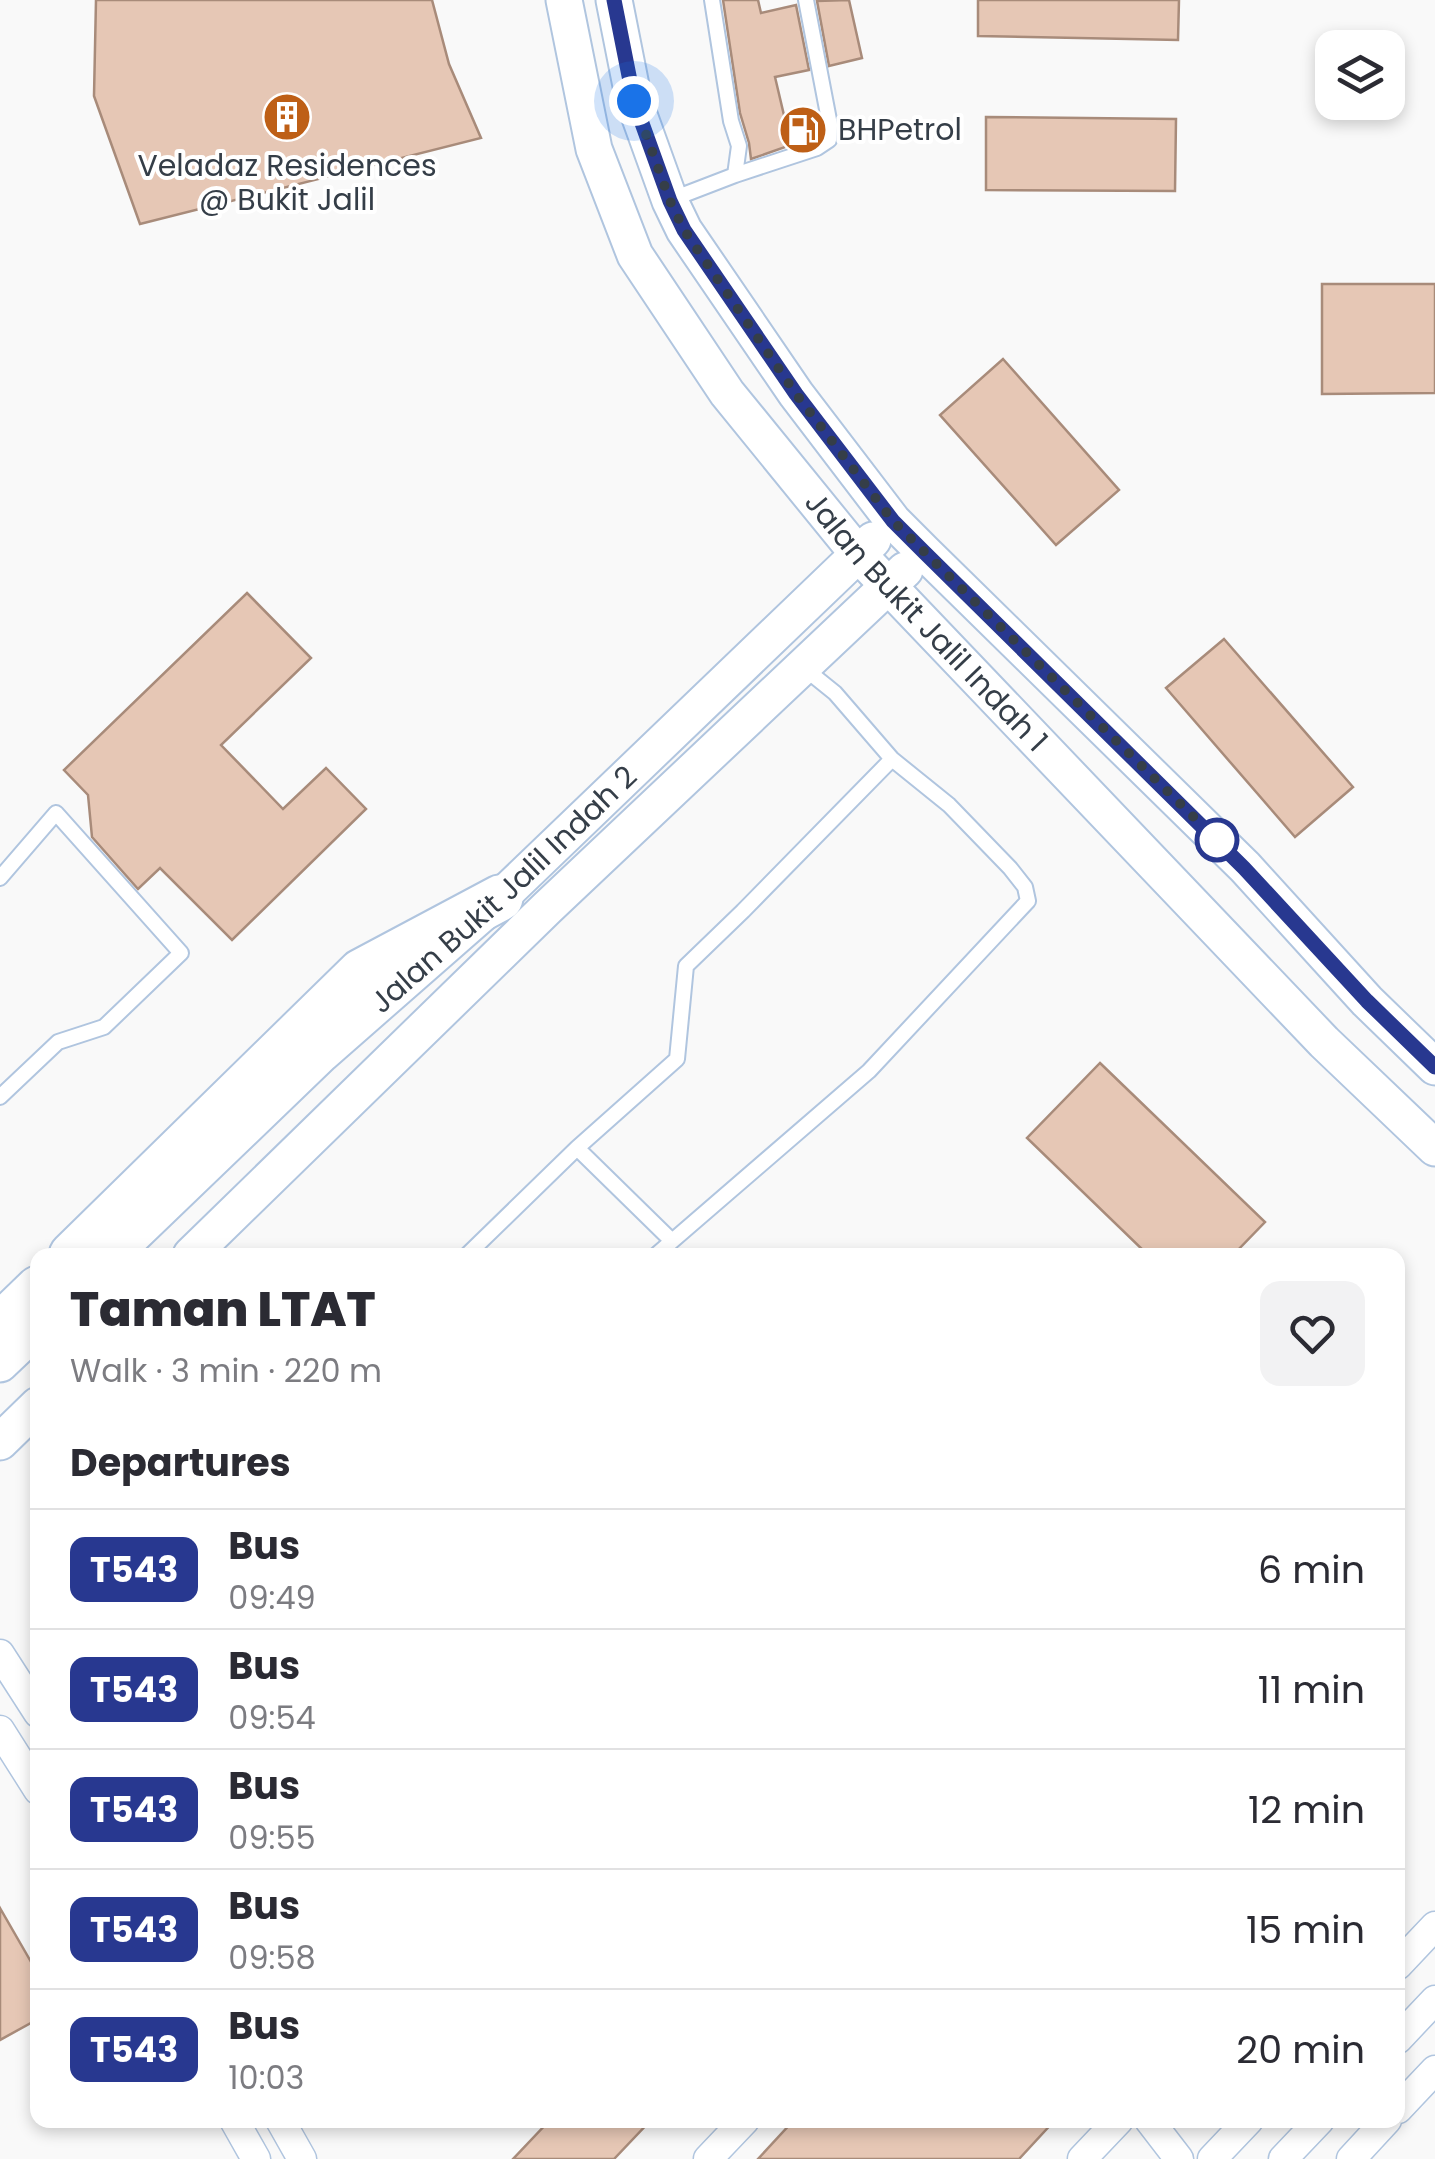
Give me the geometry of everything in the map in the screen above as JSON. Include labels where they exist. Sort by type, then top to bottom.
[{"type":"highway","points":[[79,1248],[361,972],[500,898]]},
{"type":"highway","points":[[0,1326],[30,1297]]},
{"type":"street","name":"Jalan Bukit Jalil Indah 1","points":[[564,0],[594,149],[635,255],[727,393],[858,554],[1324,1042],[1435,1148]]},
{"type":"street","name":"Jalan Bukit Jalil Indah 1","points":[[614,0],[634,101],[684,230],[796,394],[893,521],[1244,868],[1367,1001],[1435,1067]]},
{"type":"street","name":"Jalan Bukit Jalil Indah 2","points":[[120,1248],[322,1054],[500,898],[893,521]]},
{"type":"street","name":"Jalan Bukit Jalil Indah 2","points":[[198,1248],[547,908],[924,552]]},
{"type":"street","points":[[1324,1042],[1367,1001]]},
{"type":"street","points":[[0,1364],[30,1336]]},
{"type":"street","points":[[0,1442],[30,1413]]},
{"type":"street","points":[[0,1654],[30,1700]]},
{"type":"street","points":[[0,1730],[30,1777]]},
{"type":"street","points":[[1405,1958],[1435,1926]]},
{"type":"street","points":[[1405,2032],[1435,2000]]},
{"type":"street","points":[[1405,2102],[1435,2070]]},
{"type":"street","points":[[239,2128],[256,2159]]},
{"type":"street","points":[[285,2128],[302,2159]]},
{"type":"street","points":[[708,2159],[737,2128]]},
{"type":"street","points":[[1082,2159],[1111,2128]]},
{"type":"street","points":[[1155,2128],[1179,2159]]},
{"type":"street","points":[[1212,2159],[1241,2128]]},
{"type":"street","points":[[1283,2159],[1312,2128]]},
{"type":"street","points":[[1351,2159],[1380,2128]]},
{"type":"lane","points":[[712,0],[731,121],[739,146],[735,175]]},
{"type":"lane","points":[[670,201],[817,148],[829,140],[830,125],[806,0]]},
{"type":"lane","points":[[664,1248],[869,1071],[1028,901],[1025,887],[1010,868],[949,804],[892,759],[835,693],[804,667]]},
{"type":"lane","points":[[474,1248],[677,1058],[686,966],[892,759]]},
{"type":"lane","points":[[0,878],[56,813],[181,954],[104,1027],[58,1042],[0,1097]]},
{"type":"lane","points":[[577,1148],[672,1241]]},
{"type":"building","name":"Veladaz Residences @ Bukit Jalil","points":[[96,0],[432,0],[449,64],[481,138],[140,224],[94,96]]},
{"type":"building","points":[[723,0],[758,0],[761,13],[796,5],[809,70],[775,77],[791,145],[751,159],[740,113]]},
{"type":"building","points":[[849,0],[862,58],[829,66],[817,1]]},
{"type":"building","points":[[978,0],[1179,0],[1178,40],[978,36]]},
{"type":"building","points":[[986,117],[1176,119],[1175,191],[986,190]]},
{"type":"building","points":[[1322,284],[1435,284],[1435,393],[1322,394]]},
{"type":"building","points":[[1003,359],[1119,490],[1056,545],[940,415]]},
{"type":"building","points":[[247,593],[311,658],[221,745],[283,809],[326,768],[366,809],[232,940],[160,868],[138,889],[92,837],[88,795],[64,770]]},
{"type":"building","points":[[1224,639],[1353,787],[1295,837],[1166,688]]},
{"type":"building","points":[[1100,1063],[1265,1222],[1240,1248],[1141,1248],[1027,1138]]},
{"type":"building","points":[[0,1908],[30,1960],[30,2023],[0,2040]]},
{"type":"building","points":[[542,2128],[643,2128],[614,2159],[513,2159]]},
{"type":"building","points":[[787,2128],[1048,2128],[1019,2159],[758,2159]]},
{"type":"bus line","name":"T543","points":[[614,0],[634,101],[684,230],[796,394],[879,503],[1244,868],[1367,1001],[1435,1067]]},
{"type":"place","name":"Veladaz Residences @ Bukit Jalil","points":[[287,117]]},
{"type":"place","name":"BHPetrol","points":[[803,130]]},
{"type":"route","points":[[634,101],[684,230],[796,394],[893,521],[1217,840]]}]
